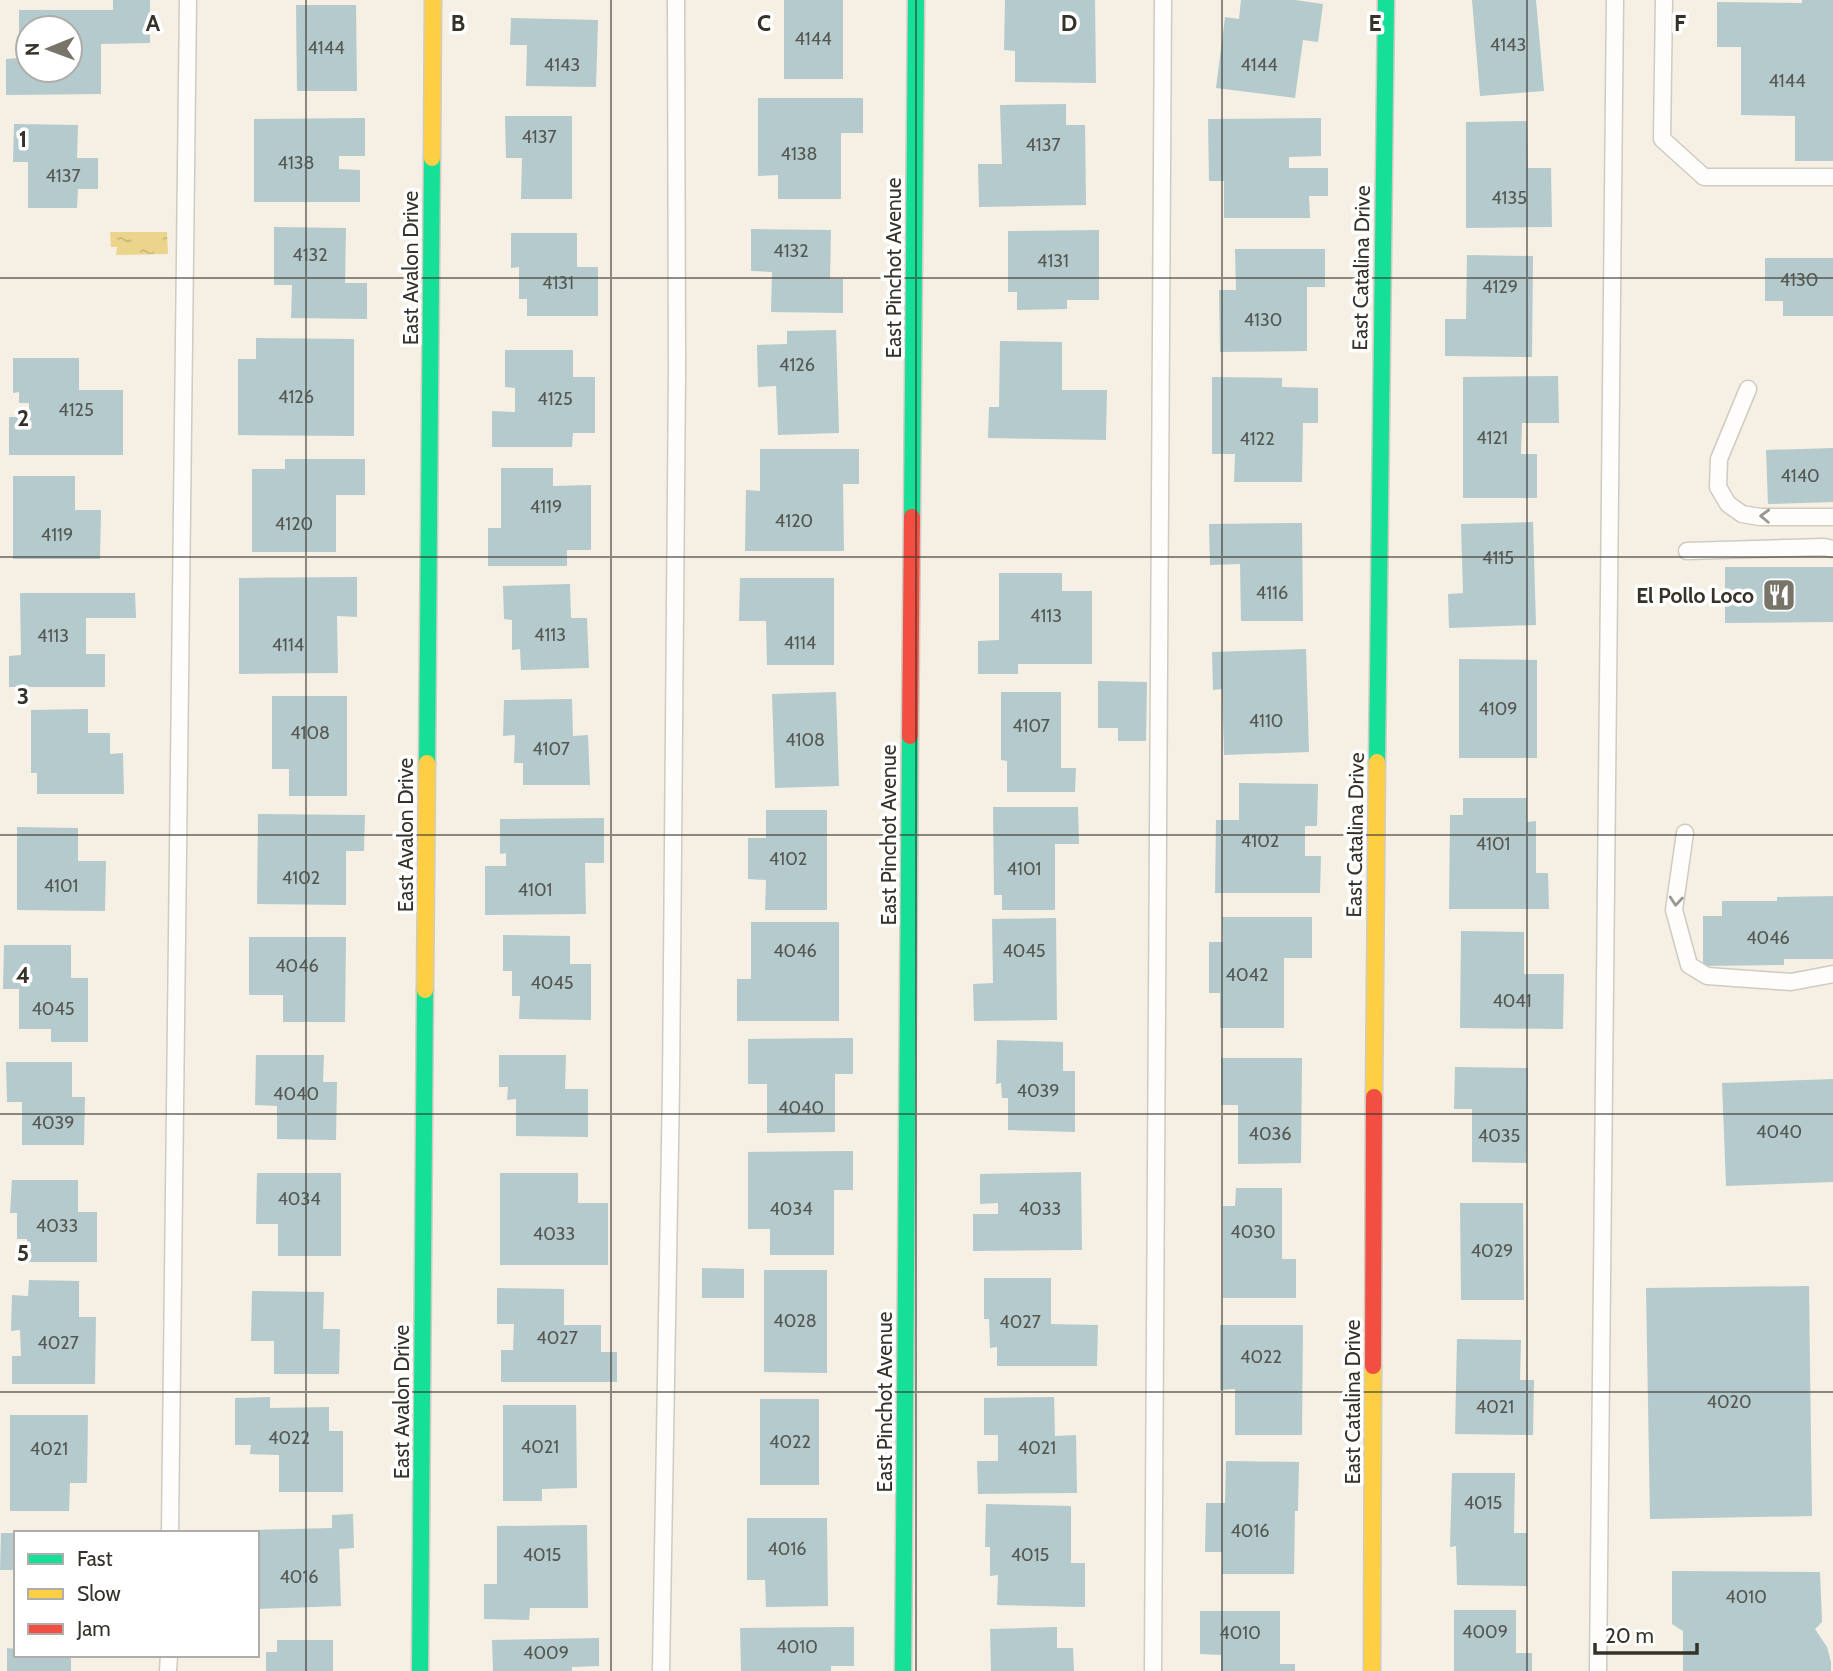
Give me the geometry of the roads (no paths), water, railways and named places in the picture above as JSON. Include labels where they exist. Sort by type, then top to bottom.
[{"type":"street","name":"East Avalon Drive","points":[[419,1671],[433,0]]},
{"type":"street","name":"East Pinchot Avenue","points":[[903,1671],[916,0]]},
{"type":"street","name":"East Catalina Drive","points":[[1372,1671],[1374,1002],[1386,0]]},
{"type":"lane","points":[[170,1531],[188,0]]},
{"type":"lane","points":[[660,1671],[671,1073],[677,384],[676,0]]},
{"type":"lane","points":[[1153,1671],[1163,0]]},
{"type":"lane","points":[[1598,1671],[1615,0]]},
{"type":"lane","points":[[1664,0],[1662,139],[1704,177],[1833,177]]},
{"type":"lane","points":[[1748,389],[1719,459],[1718,487],[1728,504],[1742,514],[1760,517],[1833,517]]},
{"type":"lane","points":[[1687,551],[1824,547],[1833,549]]},
{"type":"lane","points":[[1685,833],[1674,910],[1689,965],[1707,976],[1791,982],[1833,974]]},
{"type":"water","points":[[110,232],[167,232],[168,254],[116,255],[117,247],[111,247]]},
{"type":"place","name":"El Pollo Loco","points":[[1779,595]]}]
